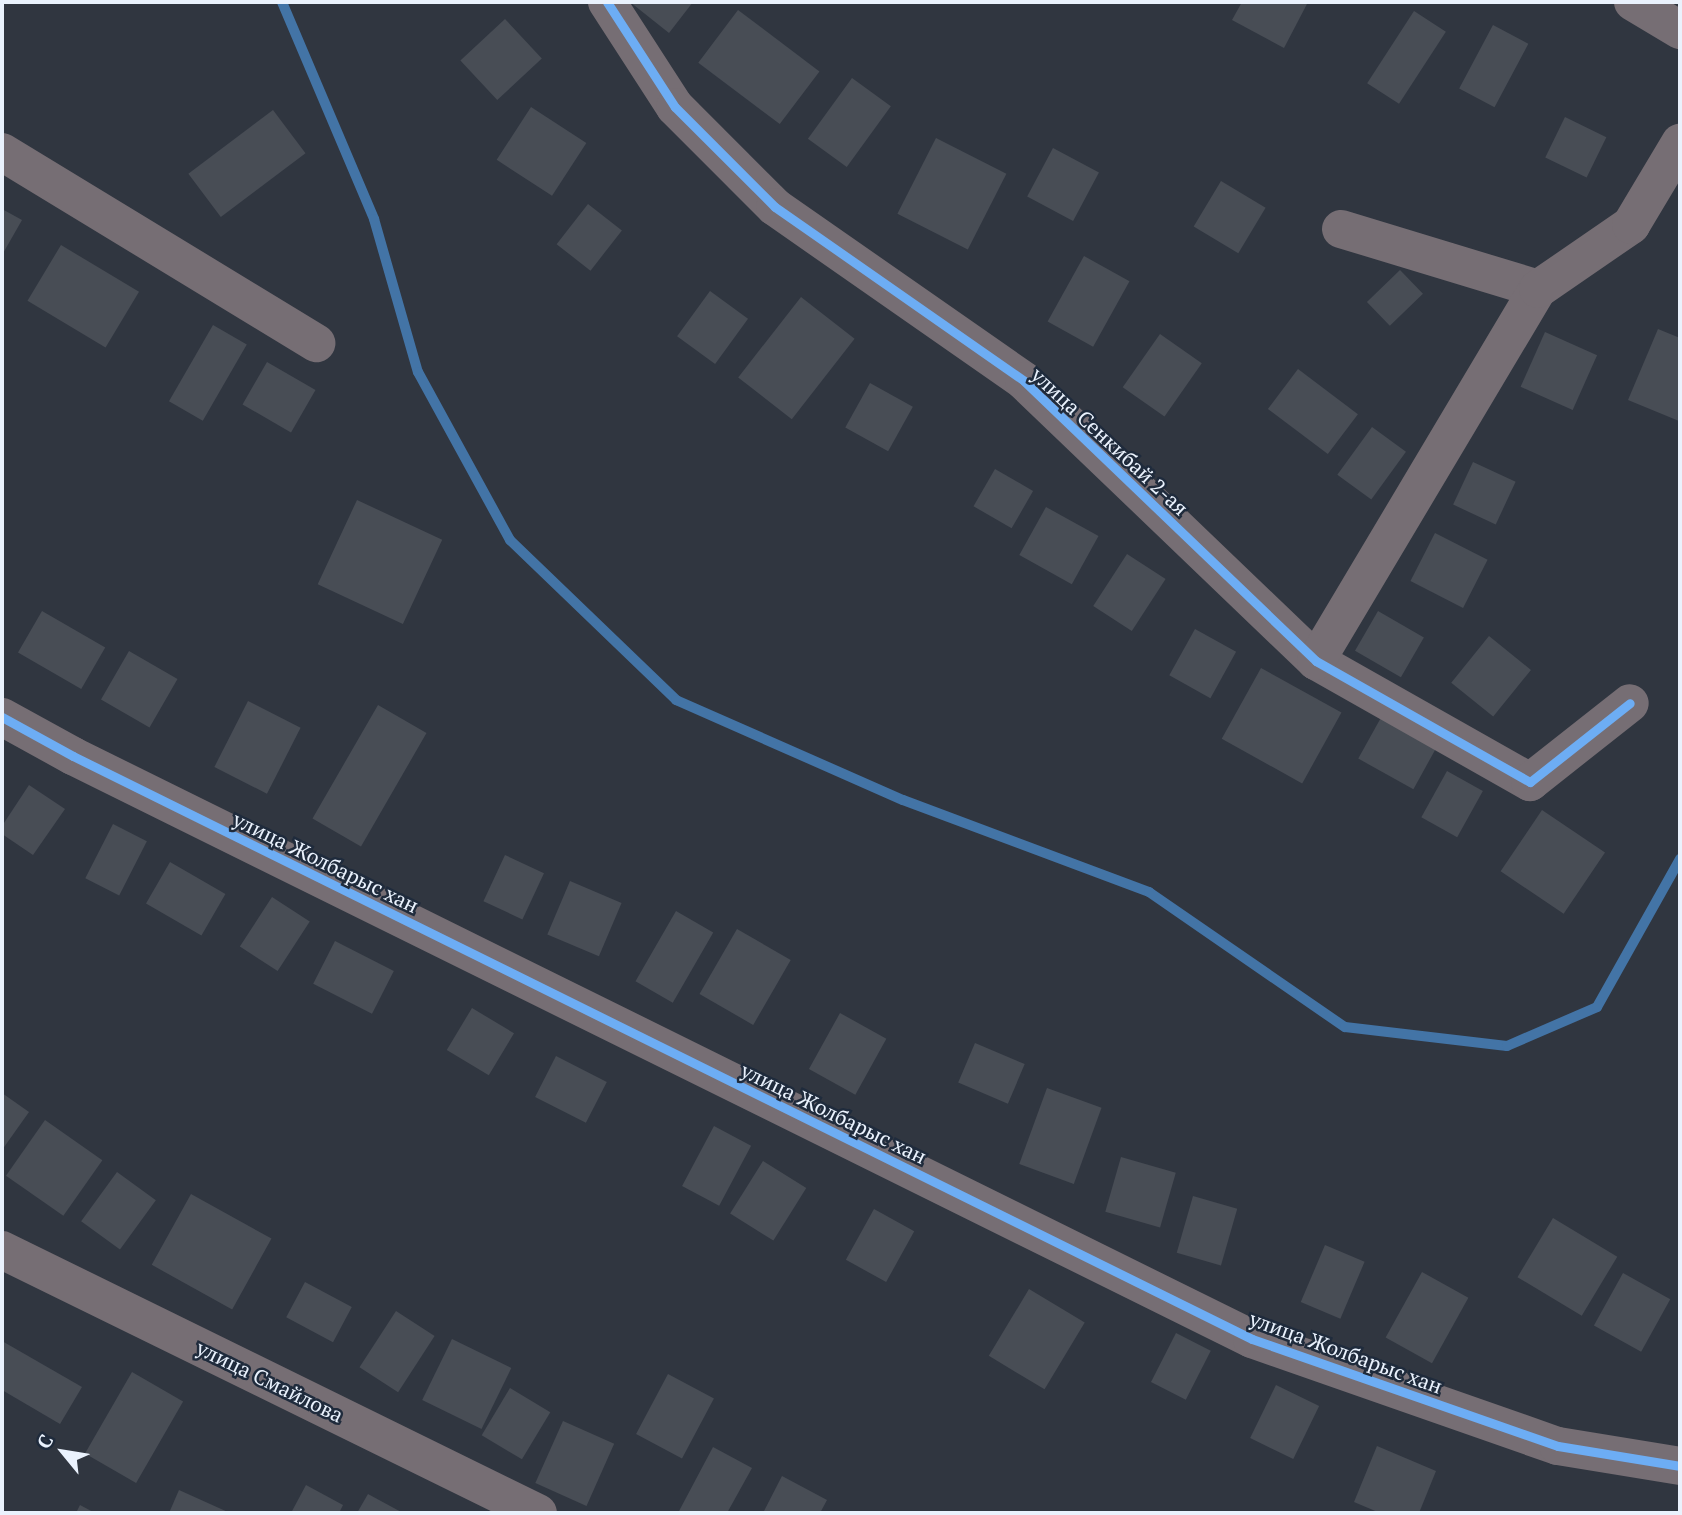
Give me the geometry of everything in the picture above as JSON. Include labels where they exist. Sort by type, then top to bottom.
[{"type":"street","name":"улица Сенкибай 2-ая","points":[[607,2],[676,107],[775,207],[1024,381],[1316,661],[1530,782],[1630,703]]},
{"type":"street","points":[[1633,2],[1678,24]]},
{"type":"street","points":[[1316,661],[1538,289],[1631,225],[1680,144]]},
{"type":"street","points":[[2,152],[316,343]]},
{"type":"street","points":[[1341,229],[1538,289]]},
{"type":"street","name":"улица Жолбарыс хан","points":[[2,717],[86,762],[1252,1339],[1558,1446],[1680,1466]]},
{"type":"street","name":"улица Смайлова","points":[[2,1250],[538,1513]]},
{"type":"building","points":[[630,2],[693,2],[669,33]]},
{"type":"building","points":[[1242,2],[1308,2],[1284,48],[1232,20]]},
{"type":"building","points":[[738,10],[819,71],[780,124],[698,63]]},
{"type":"building","points":[[1414,11],[1446,32],[1399,104],[1367,83]]},
{"type":"building","points":[[505,19],[542,58],[497,100],[460,61]]},
{"type":"building","points":[[1493,25],[1528,44],[1495,107],[1459,89]]},
{"type":"building","points":[[852,78],[891,106],[847,167],[808,139]]},
{"type":"building","points":[[531,107],[586,143],[552,196],[497,160]]},
{"type":"building","points":[[273,110],[305,153],[221,217],[188,174]]},
{"type":"building","points":[[1565,117],[1606,137],[1587,178],[1545,157]]},
{"type":"building","points":[[936,138],[1006,174],[968,250],[897,214]]},
{"type":"building","points":[[1053,148],[1099,172],[1073,221],[1027,197]]},
{"type":"building","points":[[1221,181],[1266,208],[1238,253],[1194,226]]},
{"type":"building","points":[[588,204],[622,230],[590,271],[557,244]]},
{"type":"building","points":[[2,209],[22,220],[2,255]]},
{"type":"building","points":[[61,245],[139,292],[106,348],[28,301]]},
{"type":"building","points":[[1084,256],[1129,281],[1093,347],[1048,322]]},
{"type":"building","points":[[1400,270],[1423,294],[1390,326],[1367,302]]},
{"type":"building","points":[[710,291],[748,319],[715,364],[677,336]]},
{"type":"building","points":[[801,297],[855,339],[792,419],[738,377]]},
{"type":"building","points":[[213,325],[247,344],[203,421],[169,401]]},
{"type":"building","points":[[1658,329],[1680,338],[1679,421],[1628,400]]},
{"type":"building","points":[[1545,332],[1597,355],[1573,410],[1521,387]]},
{"type":"building","points":[[1160,334],[1202,363],[1164,416],[1123,387]]},
{"type":"building","points":[[267,362],[315,390],[291,432],[242,404]]},
{"type":"building","points":[[1298,369],[1358,414],[1328,454],[1268,409]]},
{"type":"building","points":[[870,383],[913,407],[888,451],[845,428]]},
{"type":"building","points":[[1372,427],[1406,452],[1371,499],[1337,475]]},
{"type":"building","points":[[1473,462],[1516,482],[1496,524],[1453,505]]},
{"type":"building","points":[[995,469],[1033,491],[1012,528],[974,506]]},
{"type":"building","points":[[357,500],[442,540],[403,624],[318,584]]},
{"type":"building","points":[[1046,507],[1098,536],[1072,584],[1019,555]]},
{"type":"building","points":[[1435,533],[1488,560],[1463,608],[1410,581]]},
{"type":"building","points":[[1127,554],[1166,579],[1132,631],[1093,606]]},
{"type":"building","points":[[42,611],[105,648],[81,689],[18,653]]},
{"type":"building","points":[[1378,611],[1424,638],[1401,677],[1355,651]]},
{"type":"building","points":[[1195,629],[1236,652],[1210,698],[1169,675]]},
{"type":"building","points":[[1489,636],[1531,670],[1493,717],[1451,683]]},
{"type":"building","points":[[129,651],[177,679],[149,727],[101,699]]},
{"type":"building","points":[[1261,668],[1341,713],[1302,783],[1222,739]]},
{"type":"building","points":[[248,701],[301,728],[267,794],[214,767]]},
{"type":"building","points":[[378,705],[426,733],[361,846],[312,818]]},
{"type":"building","points":[[1383,714],[1438,745],[1413,789],[1358,759]]},
{"type":"building","points":[[1447,771],[1483,791],[1457,837],[1421,817]]},
{"type":"building","points":[[29,785],[65,809],[33,855],[2,834],[2,826]]},
{"type":"building","points":[[1542,810],[1605,852],[1564,914],[1501,871]]},
{"type":"building","points":[[113,824],[147,841],[119,896],[85,878]]},
{"type":"building","points":[[505,855],[544,873],[522,919],[483,901]]},
{"type":"building","points":[[170,862],[225,894],[201,936],[146,904]]},
{"type":"building","points":[[570,881],[622,903],[599,956],[547,934]]},
{"type":"building","points":[[272,897],[310,922],[278,971],[240,946]]},
{"type":"building","points":[[676,911],[713,932],[673,1003],[636,981]]},
{"type":"building","points":[[737,929],[791,960],[753,1025],[700,994]]},
{"type":"building","points":[[335,941],[394,971],[372,1014],[313,984]]},
{"type":"building","points":[[472,1008],[514,1033],[489,1075],[447,1050]]},
{"type":"building","points":[[840,1013],[886,1039],[855,1095],[809,1069]]},
{"type":"building","points":[[975,1043],[1025,1064],[1008,1104],[958,1083]]},
{"type":"building","points":[[556,1056],[607,1082],[586,1123],[535,1097]]},
{"type":"building","points":[[1047,1088],[1102,1108],[1074,1184],[1019,1164]]},
{"type":"building","points":[[2,1093],[29,1112],[2,1150]]},
{"type":"building","points":[[45,1120],[102,1160],[63,1216],[6,1176]]},
{"type":"building","points":[[714,1126],[751,1146],[719,1206],[682,1186]]},
{"type":"building","points":[[1121,1157],[1176,1173],[1160,1228],[1105,1212]]},
{"type":"building","points":[[763,1161],[806,1188],[773,1241],[730,1214]]},
{"type":"building","points":[[117,1172],[156,1200],[120,1250],[81,1221]]},
{"type":"building","points":[[191,1194],[271,1239],[232,1309],[152,1265]]},
{"type":"building","points":[[1193,1196],[1237,1209],[1221,1265],[1177,1253]]},
{"type":"building","points":[[874,1209],[914,1231],[886,1282],[846,1260]]},
{"type":"building","points":[[1553,1218],[1617,1257],[1582,1316],[1517,1277]]},
{"type":"building","points":[[1325,1245],[1365,1262],[1340,1319],[1301,1302]]},
{"type":"building","points":[[1422,1272],[1468,1298],[1432,1363],[1386,1338]]},
{"type":"building","points":[[1623,1273],[1670,1299],[1641,1352],[1594,1325]]},
{"type":"building","points":[[305,1282],[352,1307],[333,1342],[286,1317]]},
{"type":"building","points":[[1029,1289],[1085,1322],[1045,1389],[989,1356]]},
{"type":"building","points":[[396,1311],[435,1336],[398,1392],[360,1367]]},
{"type":"building","points":[[1176,1333],[1211,1351],[1186,1400],[1151,1382]]},
{"type":"building","points":[[452,1339],[511,1368],[482,1429],[422,1400]]},
{"type":"building","points":[[2,1341],[82,1387],[60,1424],[2,1390]]},
{"type":"building","points":[[132,1372],[183,1402],[136,1483],[85,1453]]},
{"type":"building","points":[[668,1374],[714,1398],[682,1458],[636,1434]]},
{"type":"building","points":[[1276,1385],[1319,1406],[1293,1459],[1250,1438]]},
{"type":"building","points":[[510,1388],[550,1412],[522,1459],[482,1435]]},
{"type":"building","points":[[563,1421],[614,1444],[587,1506],[535,1483]]},
{"type":"building","points":[[1377,1446],[1436,1471],[1419,1513],[1380,1513],[1354,1502]]},
{"type":"building","points":[[713,1447],[752,1468],[727,1513],[678,1513]]},
{"type":"building","points":[[782,1476],[827,1500],[820,1513],[763,1513]]},
{"type":"building","points":[[306,1485],[343,1505],[339,1513],[291,1513]]},
{"type":"building","points":[[179,1490],[230,1513],[169,1513]]},
{"type":"building","points":[[368,1494],[403,1513],[357,1513]]},
{"type":"building","points":[[80,1505],[95,1513],[76,1513]]},
{"type":"waterway","points":[[282,2],[374,219],[418,372],[510,540],[676,700],[903,800],[1149,892],[1345,1027],[1507,1046],[1597,1007],[1680,859]]},
{"type":"cycle path","points":[[607,2],[675,107],[775,207],[1024,381],[1316,661],[1530,782],[1630,703]]},
{"type":"cycle path","points":[[2,717],[73,756],[1252,1339],[1558,1446],[1680,1466]]}]
